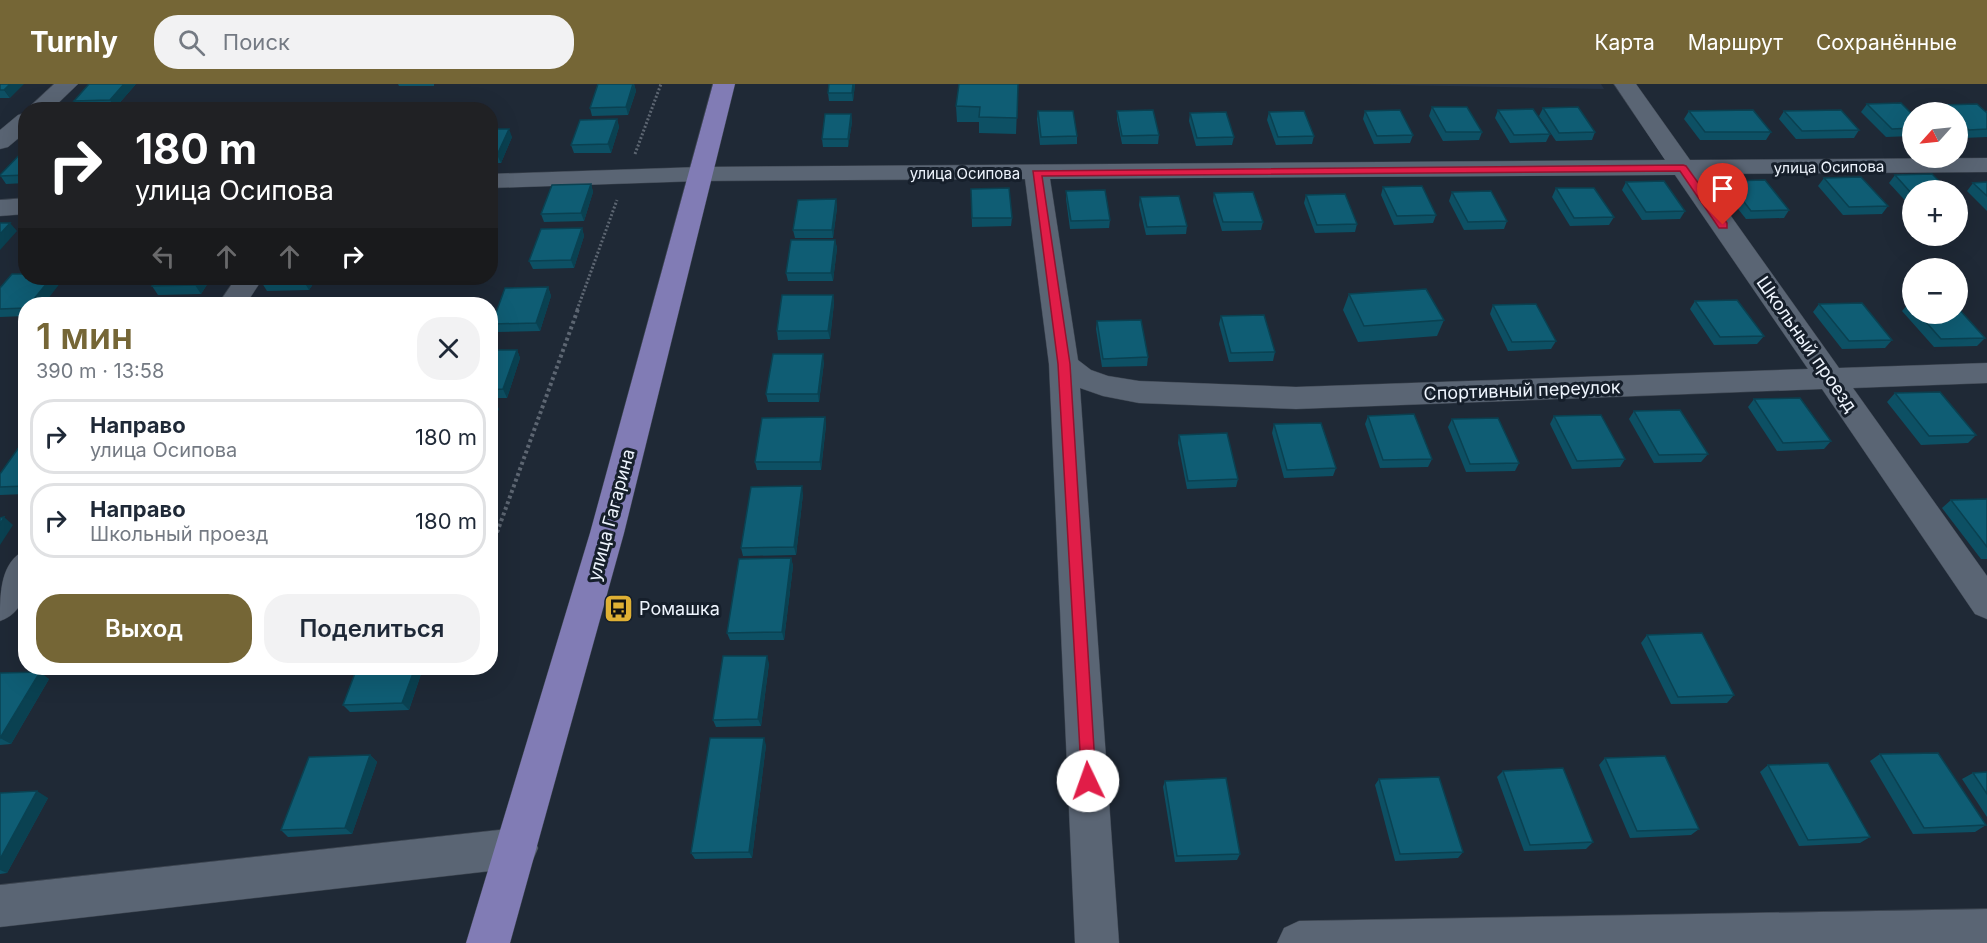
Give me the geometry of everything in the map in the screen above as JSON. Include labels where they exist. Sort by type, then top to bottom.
[{"type":"main road","name":"улица Гагарина","points":[[488,943],[607,533],[724,84]]},
{"type":"street","points":[[46,102],[67,84]]},
{"type":"street","name":"Школьный проезд","points":[[1625,84],[1663,135],[1683,168],[1832,378],[1987,604]]},
{"type":"street","points":[[0,142],[18,127]]},
{"type":"street","name":"улица Осипова","points":[[498,181],[700,174],[1987,165]]},
{"type":"street","points":[[1037,173],[1064,364],[1097,943]]},
{"type":"street","points":[[0,208],[18,207]]},
{"type":"street","name":"Спортивный переулок","points":[[1064,364],[1081,377],[1103,386],[1139,392],[1296,398],[1987,373]]},
{"type":"street","points":[[0,606],[18,577]]},
{"type":"street","points":[[0,906],[517,848]]},
{"type":"street","points":[[1299,943],[1987,931]]},
{"type":"path","points":[[498,530],[661,84]]},
{"type":"shaded area","points":[[1345,84],[1601,84],[1604,89]]},
{"type":"building","points":[[0,84],[10,84],[4,90],[0,90]]},
{"type":"building","points":[[89,84],[124,84],[110,100],[74,101]]},
{"type":"building","points":[[598,84],[633,84],[626,107],[590,108]]},
{"type":"building","points":[[829,84],[853,84],[852,93],[828,93]]},
{"type":"building","points":[[959,84],[1018,84],[1017,118],[979,117],[980,107],[956,106]]},
{"type":"building","points":[[1901,103],[1902,128],[1892,129],[1867,104]]},
{"type":"building","points":[[1968,104],[1977,104],[1987,113],[1987,129],[1968,129]]},
{"type":"building","points":[[1432,107],[1467,107],[1482,132],[1446,132]]},
{"type":"building","points":[[1578,107],[1595,132],[1559,133],[1543,108]]},
{"type":"building","points":[[1533,109],[1550,134],[1514,135],[1498,110]]},
{"type":"building","points":[[1153,110],[1159,135],[1122,136],[1117,111]]},
{"type":"building","points":[[1400,110],[1413,135],[1377,136],[1365,111]]},
{"type":"building","points":[[1753,110],[1771,132],[1705,132],[1689,111]]},
{"type":"building","points":[[1841,110],[1859,130],[1802,131],[1784,111]]},
{"type":"building","points":[[1038,111],[1073,111],[1077,136],[1041,137]]},
{"type":"building","points":[[1304,111],[1314,136],[1278,137],[1269,112]]},
{"type":"building","points":[[1226,112],[1234,137],[1197,138],[1190,113]]},
{"type":"building","points":[[825,114],[851,114],[848,139],[822,139]]},
{"type":"building","points":[[617,119],[608,144],[571,145],[580,120]]},
{"type":"building","points":[[498,129],[509,129],[498,153]]},
{"type":"building","points":[[18,156],[18,175],[0,175]]},
{"type":"building","points":[[1932,174],[1938,180],[1902,180],[1902,183],[1895,175]]},
{"type":"building","points":[[1861,177],[1888,206],[1849,207],[1824,178]]},
{"type":"building","points":[[1765,180],[1789,210],[1751,211],[1728,181]]},
{"type":"building","points":[[1664,181],[1685,211],[1646,212],[1626,182]]},
{"type":"building","points":[[1987,182],[1987,196],[1973,183]]},
{"type":"building","points":[[591,184],[581,213],[541,214],[552,185]]},
{"type":"building","points":[[1422,186],[1436,215],[1397,216],[1383,187]]},
{"type":"building","points":[[1009,188],[1012,218],[972,218],[971,189]]},
{"type":"building","points":[[1556,188],[1594,188],[1614,217],[1574,218]]},
{"type":"building","points":[[1105,190],[1110,220],[1071,221],[1066,191]]},
{"type":"building","points":[[1491,191],[1507,221],[1468,222],[1452,192]]},
{"type":"building","points":[[1253,192],[1263,222],[1223,222],[1214,193]]},
{"type":"building","points":[[1345,194],[1357,224],[1317,225],[1306,195]]},
{"type":"building","points":[[1179,196],[1187,226],[1147,227],[1140,197]]},
{"type":"building","points":[[836,199],[832,230],[793,230],[798,200]]},
{"type":"building","points":[[0,223],[10,223],[0,234]]},
{"type":"building","points":[[582,228],[571,260],[529,261],[541,229]]},
{"type":"building","points":[[791,240],[835,240],[831,273],[786,273]]},
{"type":"building","points":[[12,274],[18,274],[18,285],[45,285],[36,297],[18,297],[18,308],[0,309],[0,288]]},
{"type":"building","points":[[548,287],[536,323],[498,324],[498,307],[505,288]]},
{"type":"building","points":[[1426,289],[1444,320],[1364,326],[1349,294]]},
{"type":"building","points":[[782,295],[833,295],[828,331],[777,331]]},
{"type":"building","points":[[1737,300],[1764,336],[1720,337],[1695,301]]},
{"type":"building","points":[[1862,303],[1892,340],[1849,341],[1819,304]]},
{"type":"building","points":[[1536,304],[1556,341],[1512,342],[1493,305]]},
{"type":"building","points":[[1264,315],[1275,352],[1231,353],[1221,316]]},
{"type":"building","points":[[1968,319],[1985,338],[1941,339],[1928,324],[1968,324]]},
{"type":"building","points":[[1141,320],[1148,357],[1103,359],[1097,321]]},
{"type":"building","points":[[498,350],[517,350],[503,389],[498,389]]},
{"type":"building","points":[[773,354],[823,354],[818,394],[766,394]]},
{"type":"building","points":[[1940,392],[1976,435],[1929,436],[1895,393]]},
{"type":"building","points":[[1800,398],[1831,441],[1783,443],[1754,399]]},
{"type":"building","points":[[1680,410],[1708,454],[1659,455],[1634,411]]},
{"type":"building","points":[[1414,414],[1432,459],[1383,460],[1368,416]]},
{"type":"building","points":[[1601,415],[1625,459],[1577,461],[1554,416]]},
{"type":"building","points":[[825,417],[820,462],[755,462],[762,418]]},
{"type":"building","points":[[1498,418],[1519,463],[1470,464],[1452,419]]},
{"type":"building","points":[[1321,423],[1336,468],[1287,470],[1274,424]]},
{"type":"building","points":[[1227,433],[1238,479],[1188,481],[1179,435]]},
{"type":"building","points":[[18,448],[18,486],[0,487],[0,474]]},
{"type":"building","points":[[802,486],[794,547],[741,548],[751,487]]},
{"type":"building","points":[[1987,499],[1987,547],[1951,500]]},
{"type":"building","points":[[791,558],[782,632],[727,633],[739,559]]},
{"type":"building","points":[[1702,633],[1734,695],[1678,697],[1647,635]]},
{"type":"building","points":[[723,656],[767,656],[758,719],[713,720]]},
{"type":"building","points":[[0,673],[38,675],[0,738]]},
{"type":"building","points":[[354,675],[412,675],[402,703],[343,705]]},
{"type":"building","points":[[710,738],[764,738],[749,852],[691,853]]},
{"type":"building","points":[[1938,753],[1986,825],[1924,828],[1880,754]]},
{"type":"building","points":[[370,755],[345,828],[281,830],[309,757]]},
{"type":"building","points":[[1665,756],[1699,829],[1637,831],[1605,758]]},
{"type":"building","points":[[1828,763],[1870,837],[1808,840],[1768,765]]},
{"type":"building","points":[[1563,768],[1593,842],[1530,845],[1503,771]]},
{"type":"building","points":[[1987,772],[1987,794],[1973,773]]},
{"type":"building","points":[[1439,777],[1463,852],[1400,854],[1379,779]]},
{"type":"building","points":[[1226,778],[1240,854],[1177,856],[1165,781]]},
{"type":"building","points":[[37,791],[0,859],[0,793]]},
{"type":"place","name":"Ромашка","points":[[618,608]]},
{"type":"route","points":[[1088,781],[1064,364],[1037,173],[1683,168],[1723,225]]}]
